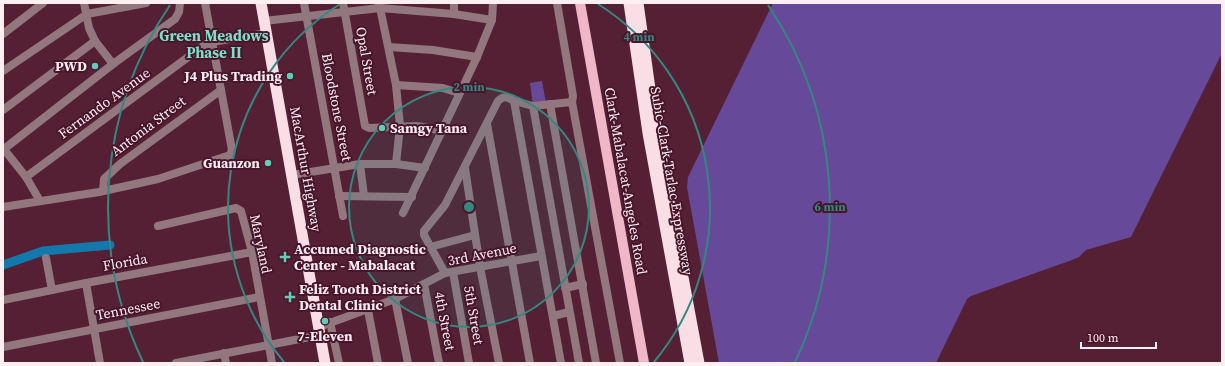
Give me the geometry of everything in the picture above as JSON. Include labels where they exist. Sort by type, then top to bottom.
[{"type":"highway","name":"MacArthur Highway","points":[[261,3],[325,363]]},
{"type":"highway","name":"Subic-Clark-Tarlac Expressway","points":[[629,3],[648,134],[690,363]]},
{"type":"highway","name":"Subic-Clark-Tarlac Expressway","points":[[638,3],[656,132],[699,363]]},
{"type":"main road","name":"Clark-Mabalacat-Angeles Road","points":[[580,3],[644,363]]},
{"type":"street","points":[[3,34],[43,3]]},
{"type":"street","points":[[84,3],[89,28],[95,41],[113,64]]},
{"type":"street","points":[[3,71],[87,14],[146,3]]},
{"type":"street","points":[[40,201],[26,177],[3,148],[175,19],[179,12],[180,3]]},
{"type":"street","points":[[3,207],[103,191],[158,179],[229,156],[232,150],[205,3]]},
{"type":"street","name":"Bloodstone Street","points":[[304,3],[343,216]]},
{"type":"street","name":"Opal Street","points":[[343,3],[364,124],[370,128],[400,126]]},
{"type":"street","points":[[454,3],[454,14]]},
{"type":"street","points":[[403,213],[443,131],[492,20],[493,3]]},
{"type":"street","points":[[556,3],[573,96],[572,102],[620,363]]},
{"type":"street","points":[[379,6],[396,85],[400,126],[396,164]]},
{"type":"street","name":"Fernando Avenue","points":[[26,177],[203,46],[212,42],[294,18],[379,6],[421,7],[492,20]]},
{"type":"street","points":[[3,110],[95,41]]},
{"type":"street","points":[[389,47],[433,50],[476,57]]},
{"type":"street","points":[[396,85],[443,88],[460,93]]},
{"type":"street","name":"Antonia Street","points":[[103,191],[104,179],[120,164],[221,90]]},
{"type":"street","points":[[499,363],[480,267],[465,168],[498,101],[502,98],[506,97],[514,101],[533,106],[572,102]]},
{"type":"street","points":[[514,101],[561,363]]},
{"type":"street","points":[[550,104],[596,363]]},
{"type":"street","points":[[533,106],[579,363]]},
{"type":"street","points":[[487,124],[513,261],[530,363]]},
{"type":"street","points":[[400,126],[417,126],[443,131]]},
{"type":"street","points":[[360,164],[364,196]]},
{"type":"street","points":[[292,175],[360,164],[396,164],[425,168]]},
{"type":"street","name":"5th Street","points":[[465,168],[445,205],[424,231],[430,247],[449,273],[469,363]]},
{"type":"street","points":[[339,196],[412,197]]},
{"type":"street","name":"Maryland","points":[[158,226],[238,208],[242,214],[252,252],[272,363]]},
{"type":"street","points":[[430,247],[476,235]]},
{"type":"street","name":"Florida","points":[[3,300],[252,252]]},
{"type":"street","name":"3rd Avenue","points":[[176,363],[269,344],[320,331],[330,322],[368,310],[395,299],[449,273],[541,256]]},
{"type":"street","points":[[46,258],[52,290]]},
{"type":"street","points":[[86,283],[100,363]]},
{"type":"street","name":"4th Street","points":[[424,284],[440,363]]},
{"type":"street","points":[[565,288],[583,284]]},
{"type":"street","name":"Tennessee","points":[[3,347],[259,297]]},
{"type":"street","points":[[395,299],[408,363]]},
{"type":"street","points":[[368,310],[378,363]]},
{"type":"street","points":[[552,316],[569,312]]},
{"type":"street","points":[[330,322],[340,363]]},
{"type":"street","points":[[224,353],[226,363]]},
{"type":"shaded area","points":[[773,3],[1222,3],[1222,53],[1131,237],[1086,250],[1079,257],[1072,260],[971,296],[967,299],[936,363],[719,363],[687,187],[688,177]]},
{"type":"shaded area","points":[[542,81],[546,103],[533,105],[530,83]]},
{"type":"waterway","points":[[3,265],[43,251],[110,245]]},
{"type":"place","name":"PWD","points":[[95,66]]},
{"type":"place","name":"J4 Plus Trading","points":[[290,76]]},
{"type":"place","name":"Samgy Tana","points":[[382,128]]},
{"type":"place","name":"Guanzon","points":[[268,163]]},
{"type":"place","name":"Accumed Diagnostic Center - Mabalacat","points":[[285,257]]},
{"type":"place","name":"Feliz Tooth District Dental Clinic","points":[[290,297]]},
{"type":"place","name":"7-Eleven","points":[[325,321]]},
{"type":"district","name":"Green Meadows Phase II","points":[[214,44]]}]
